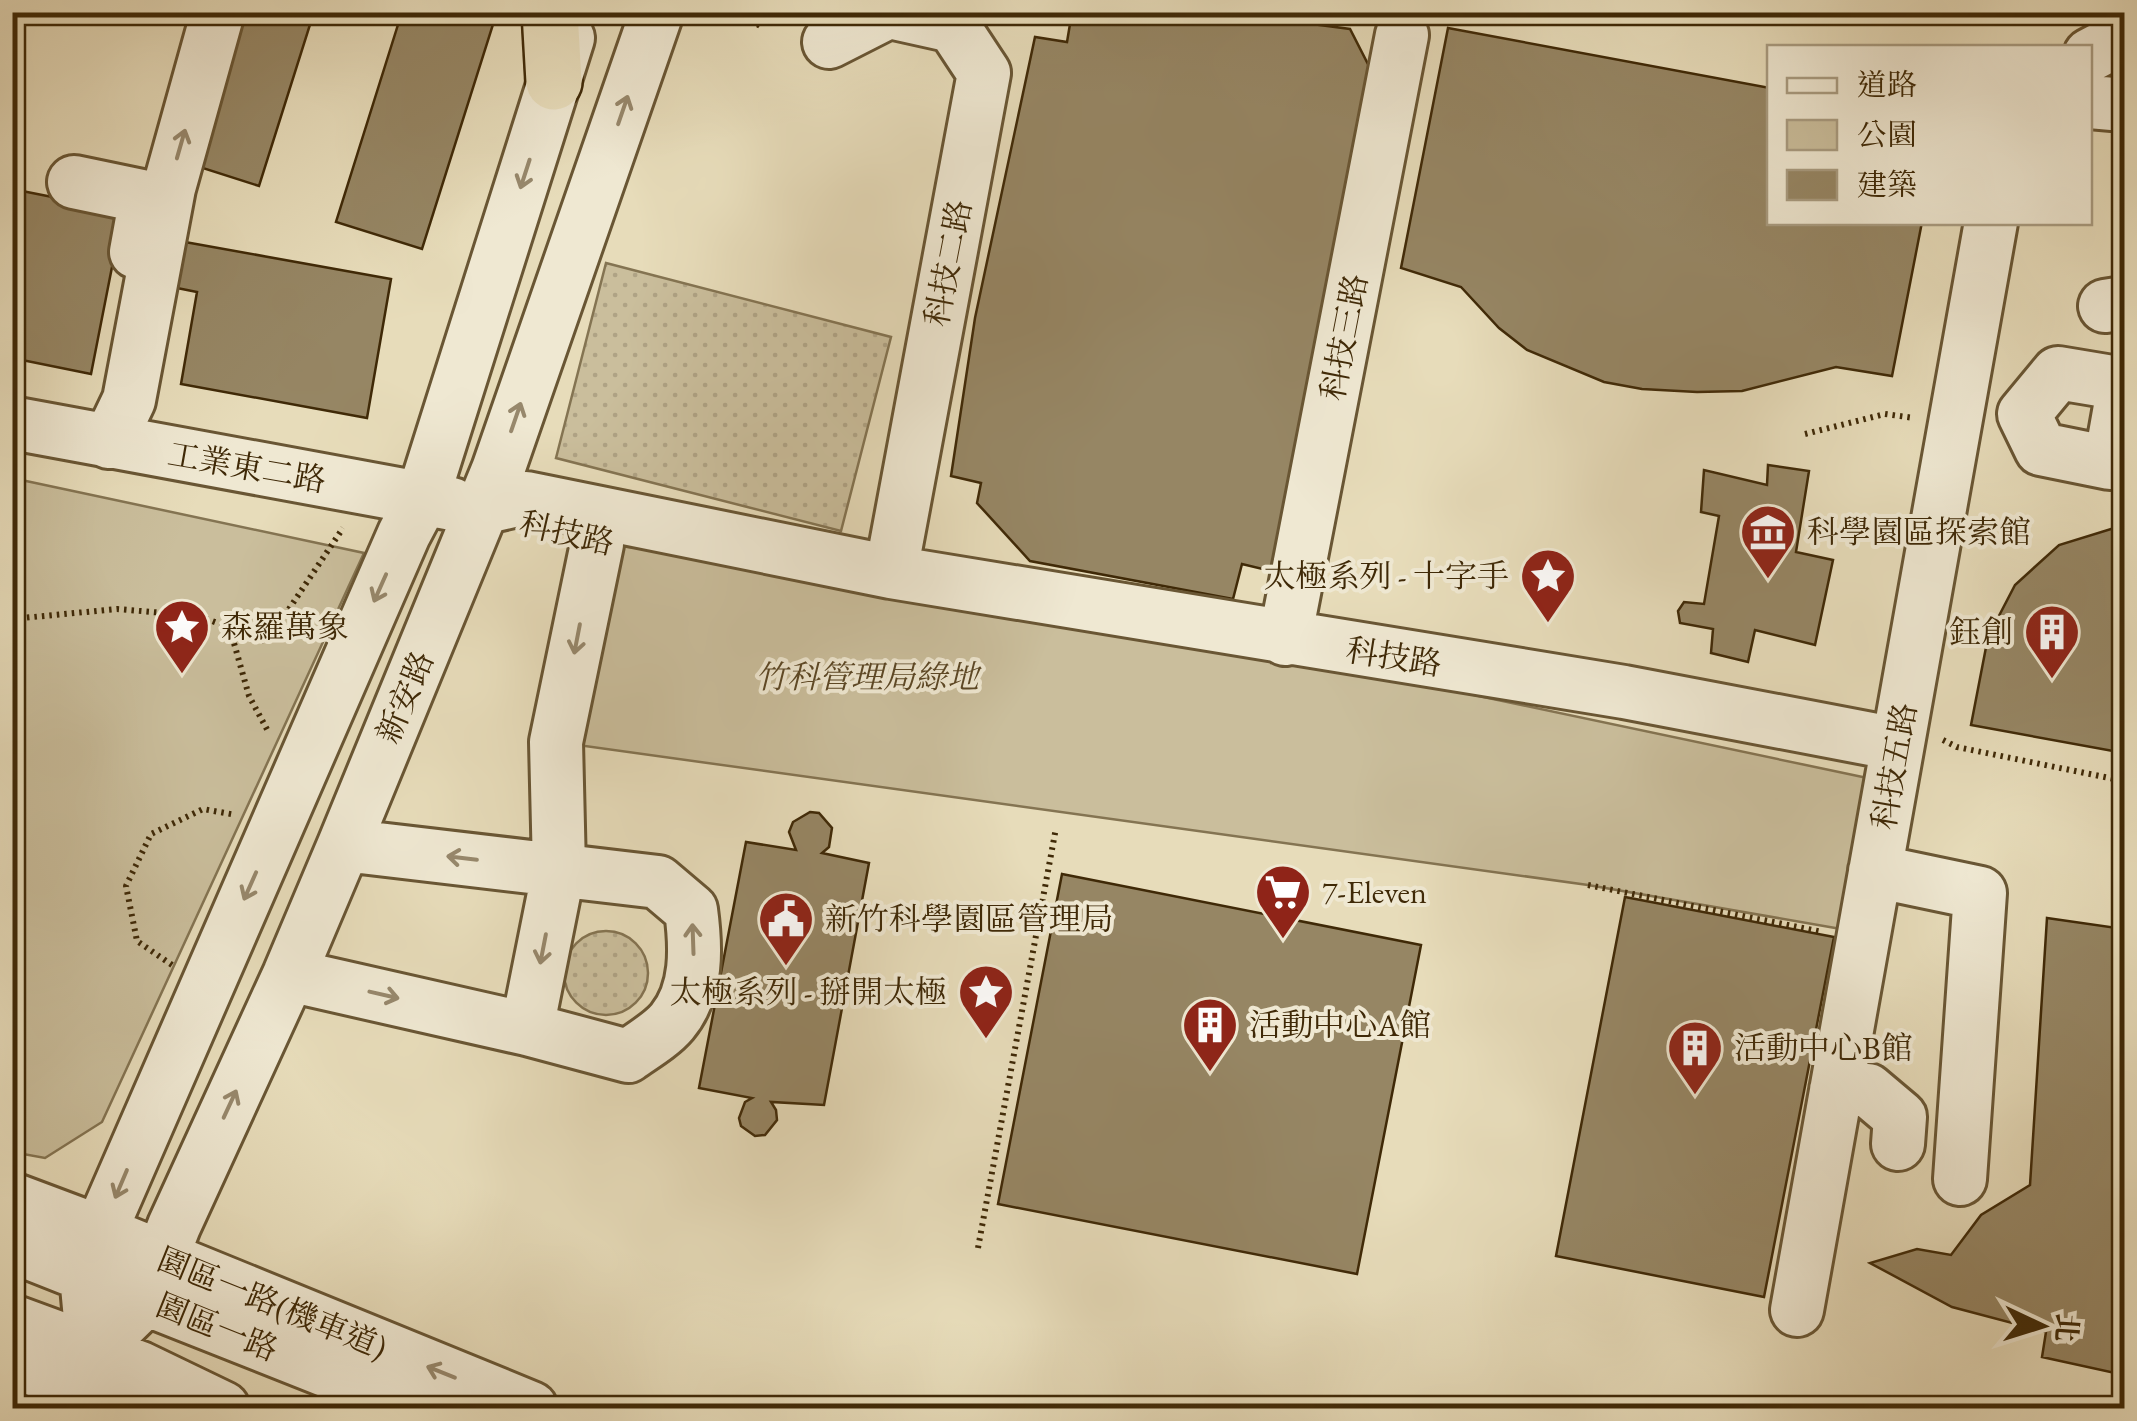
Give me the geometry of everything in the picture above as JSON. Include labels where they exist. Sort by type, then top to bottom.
[{"type":"highway","points":[[550,12],[554,82]]},
{"type":"street","points":[[109,442],[130,400],[169,188],[218,12]]},
{"type":"street","points":[[522,12],[533,17],[554,82]]},
{"type":"street","name":"新安路","points":[[78,1382],[93,1253],[396,552],[422,500],[576,12]]},
{"type":"street","name":"新安路","points":[[78,1382],[154,1278],[344,845],[482,508],[657,12]]},
{"type":"street","name":"科技二路","points":[[829,42],[889,12],[953,26],[984,72],[891,572]]},
{"type":"street","name":"科技三路","points":[[1285,638],[1402,34]]},
{"type":"street","points":[[2092,54],[2124,37]]},
{"type":"street","points":[[2092,102],[2124,105]]},
{"type":"street","points":[[74,182],[146,196],[109,396],[109,442]]},
{"type":"street","name":"科技五路","points":[[1797,1310],[1990,225]]},
{"type":"street","points":[[1959,397],[2024,414]]},
{"type":"street","name":"工業東二路","points":[[12,423],[482,508]]},
{"type":"street","name":"科技路","points":[[482,508],[526,498],[891,572],[1624,692],[1900,731]]},
{"type":"street","name":"科技路","points":[[482,508],[518,525],[598,544],[891,572]]},
{"type":"street","points":[[527,1029],[559,869],[556,742],[598,544]]},
{"type":"street","points":[[288,975],[628,1056],[672,1023],[690,990],[696,945],[691,910],[658,882],[344,845]]},
{"type":"street","points":[[1875,872],[1980,894],[1960,1179]]},
{"type":"street","points":[[1836,1090],[1868,1090],[1900,1118],[1898,1144]]},
{"type":"street","name":"園區一路(機車道)","points":[[12,1199],[93,1253],[154,1278],[531,1408]]},
{"type":"street","points":[[12,1246],[93,1253]]},
{"type":"street","name":"園區一路","points":[[154,1278],[421,1408]]},
{"type":"street","name":"園區一路","points":[[12,1321],[78,1382],[140,1368],[223,1408]]},
{"type":"street","points":[[12,1361],[78,1382],[122,1408]]},
{"type":"path","points":[[739,12],[763,28]]},
{"type":"path","points":[[1805,434],[1885,414]]},
{"type":"path","points":[[12,619],[117,610],[198,616],[267,642],[346,522]]},
{"type":"path","points":[[229,628],[249,696],[273,740]]},
{"type":"path","points":[[1900,731],[2124,781]]},
{"type":"path","points":[[179,970],[137,941],[126,886],[151,834],[203,809],[252,817]]},
{"type":"path","points":[[978,1248],[1056,828]]},
{"type":"path","points":[[1588,885],[1862,940]]},
{"type":"green space","points":[[606,263],[891,337],[841,531],[556,458]]},
{"type":"green space","points":[[12,478],[364,553],[102,1122],[45,1158],[12,1152]]},
{"type":"green space","name":"竹科管理局綠地","points":[[597,544],[891,572],[1891,783],[1864,933],[1588,885],[556,742]]},
{"type":"green space","points":[[598,931],[614,931],[630,938],[641,949],[648,973],[645,989],[636,1003],[614,1015],[598,1015],[582,1008],[571,997],[564,981],[564,965],[571,949],[582,938]]},
{"type":"building","points":[[235,12],[314,12],[259,186],[187,163]]},
{"type":"building","points":[[402,12],[496,15],[422,249],[336,222]]},
{"type":"building","points":[[1072,12],[1221,12],[1350,29],[1373,74],[1275,572],[1242,564],[1233,599],[1030,561],[977,503],[981,483],[951,476],[975,318],[1035,37],[1067,42]]},
{"type":"building","points":[[1448,28],[1767,87],[1767,225],[1921,225],[1892,376],[1836,367],[1742,391],[1642,389],[1604,382],[1527,350],[1499,328],[1461,287],[1401,268]]},
{"type":"building","points":[[12,189],[123,211],[91,374],[12,358]]},
{"type":"building","points":[[185,242],[391,279],[367,418],[181,384],[197,292],[177,288]]},
{"type":"building","name":"科學園區探索館","points":[[1768,465],[1809,471],[1796,552],[1833,560],[1815,645],[1755,630],[1748,662],[1711,653],[1713,629],[1680,623],[1678,611],[1684,602],[1704,604],[1719,516],[1701,512],[1704,470],[1767,485]]},
{"type":"building","name":"鈺創","points":[[2111,529],[2124,529],[2124,753],[1971,725],[1988,637],[2015,585],[2059,545]]},
{"type":"building","name":"新竹科學園區管理局","points":[[810,812],[819,813],[832,828],[829,847],[822,853],[869,863],[824,1105],[771,1102],[777,1120],[765,1135],[755,1136],[741,1126],[739,1118],[745,1102],[752,1098],[699,1088],[746,842],[796,850],[789,832],[793,822]]},
{"type":"building","name":"活動中心A館","points":[[1062,874],[1421,945],[1357,1274],[998,1204]]},
{"type":"building","name":"活動中心B館","points":[[1625,897],[1834,937],[1764,1297],[1556,1256]]},
{"type":"building","points":[[2047,918],[2124,929],[2124,1375],[2042,1357],[2046,1332],[1952,1307],[1870,1263],[1917,1249],[1951,1255],[1981,1215],[2030,1185]]},
{"type":"place","name":"科學園區探索館","points":[[1768,581]]},
{"type":"place","name":"太極系列 - 十字手","points":[[1548,625]]},
{"type":"place","name":"森羅萬象","points":[[182,676]]},
{"type":"place","name":"鈺創","points":[[2052,681]]},
{"type":"place","name":"7-Eleven","points":[[1283,941]]},
{"type":"place","name":"新竹科學園區管理局","points":[[786,968]]},
{"type":"place","name":"太極系列 - 掰開太極","points":[[986,1041]]},
{"type":"place","name":"活動中心A館","points":[[1210,1074]]},
{"type":"place","name":"活動中心B館","points":[[1695,1097]]}]
